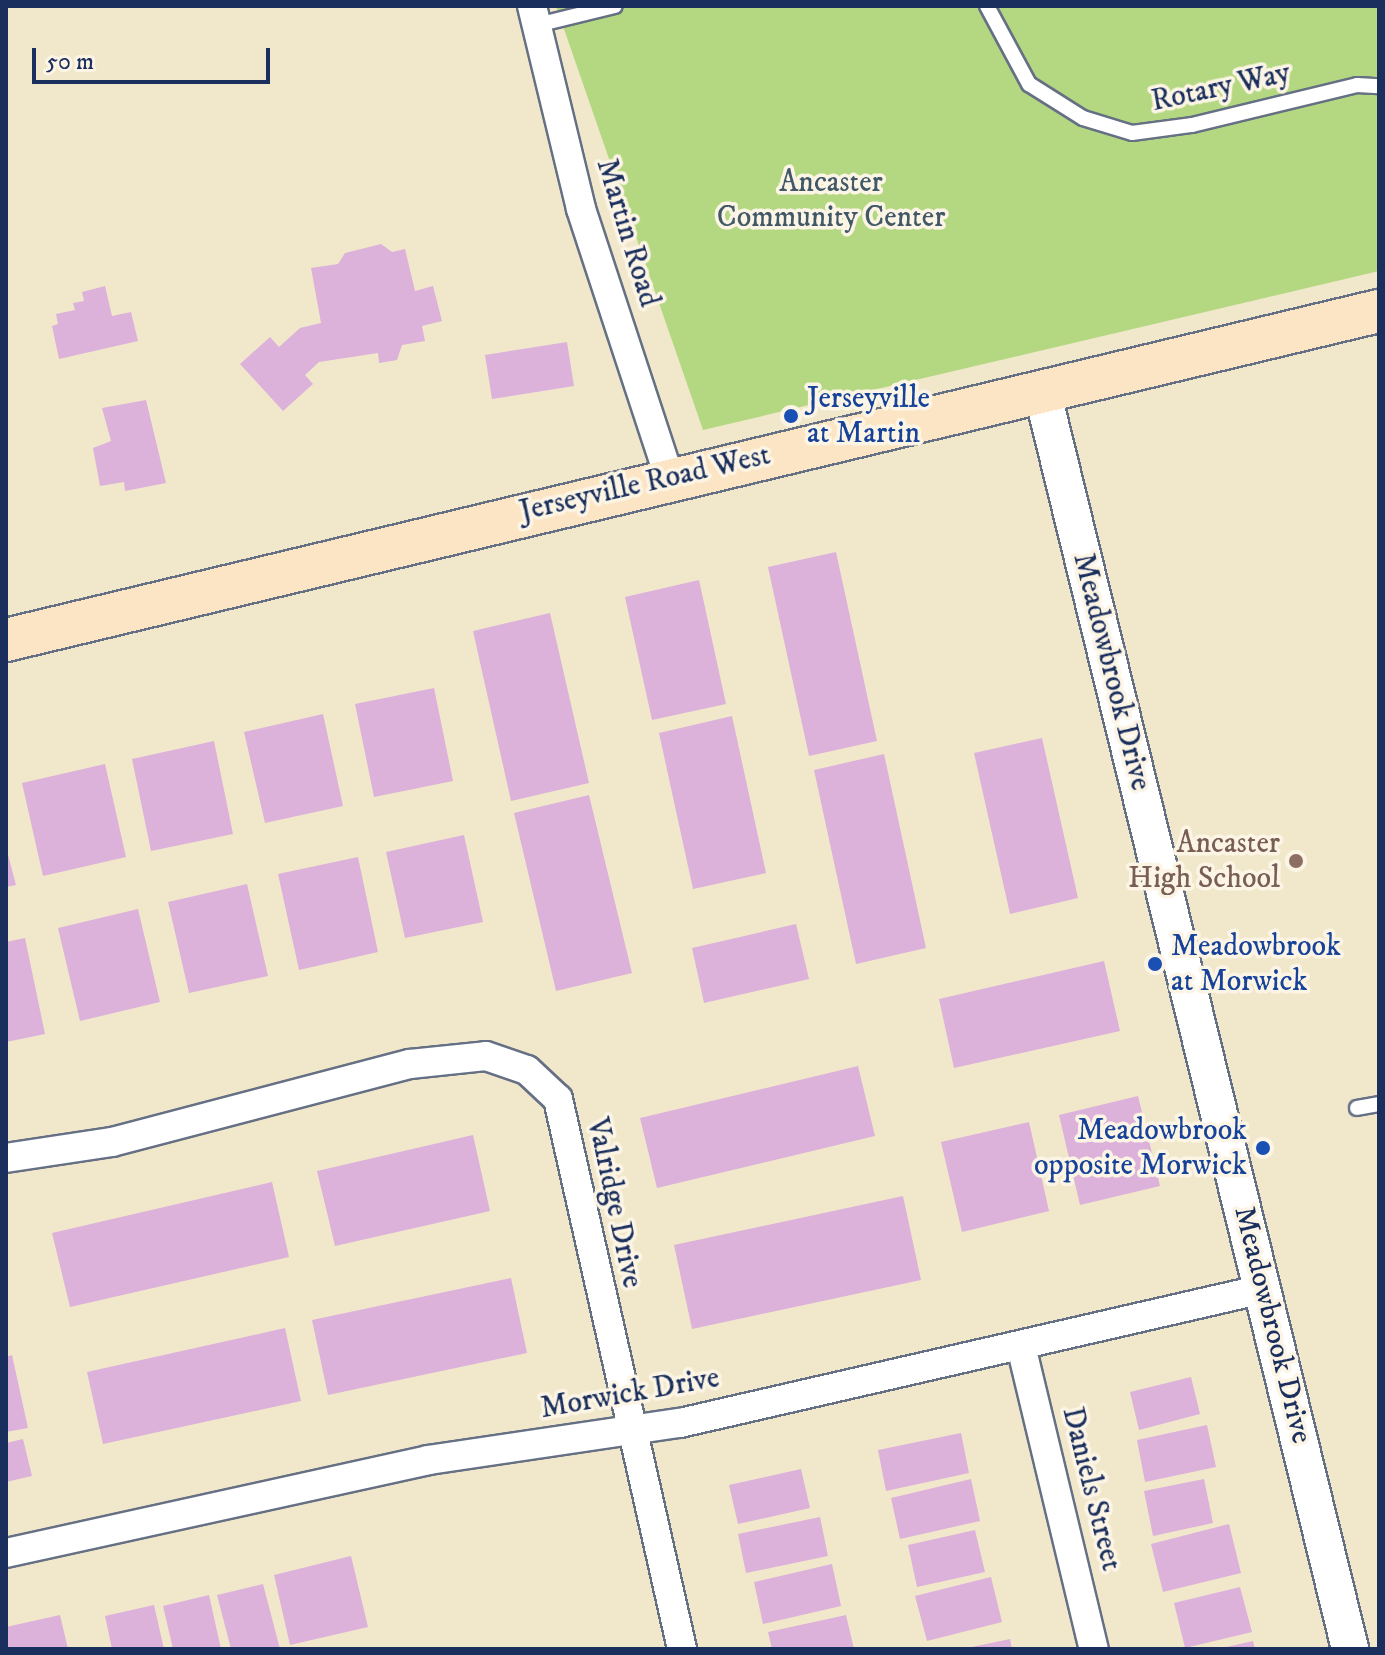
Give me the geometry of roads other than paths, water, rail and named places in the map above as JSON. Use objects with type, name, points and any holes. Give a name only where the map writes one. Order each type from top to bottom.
[{"type":"main road","name":"Jerseyville Road West","points":[[6,640],[669,477],[1043,395],[1379,311]]},
{"type":"street","name":"Martin Road","points":[[534,16],[581,209],[669,477]]},
{"type":"street","name":"Meadowbrook Drive","points":[[1043,395],[1350,1649]]},
{"type":"street","name":"Valridge Drive","points":[[6,1158],[112,1142],[410,1064],[486,1056],[527,1070],[558,1099],[682,1649]]},
{"type":"street","name":"Morwick Drive","points":[[6,1553],[428,1460],[631,1432],[1263,1289]]},
{"type":"street","name":"Daniels Street","points":[[1021,1346],[1094,1649]]},
{"type":"lane","points":[[534,16],[615,6]]},
{"type":"lane","name":"Rotary Way","points":[[987,6],[1029,84],[1083,118],[1132,133],[1192,125],[1357,85],[1379,86]]},
{"type":"lane","points":[[1357,1108],[1379,1104]]},
{"type":"place","name":"Jerseyville at Martin","points":[[791,416]]},
{"type":"place","name":"Ancaster High School","points":[[1296,861]]},
{"type":"place","name":"Meadowbrook at Morwick","points":[[1155,964]]},
{"type":"place","name":"Meadowbrook opposite Morwick","points":[[1263,1148]]},
{"type":"park label","name":"Ancaster Community Center","points":[[831,200]]}]
